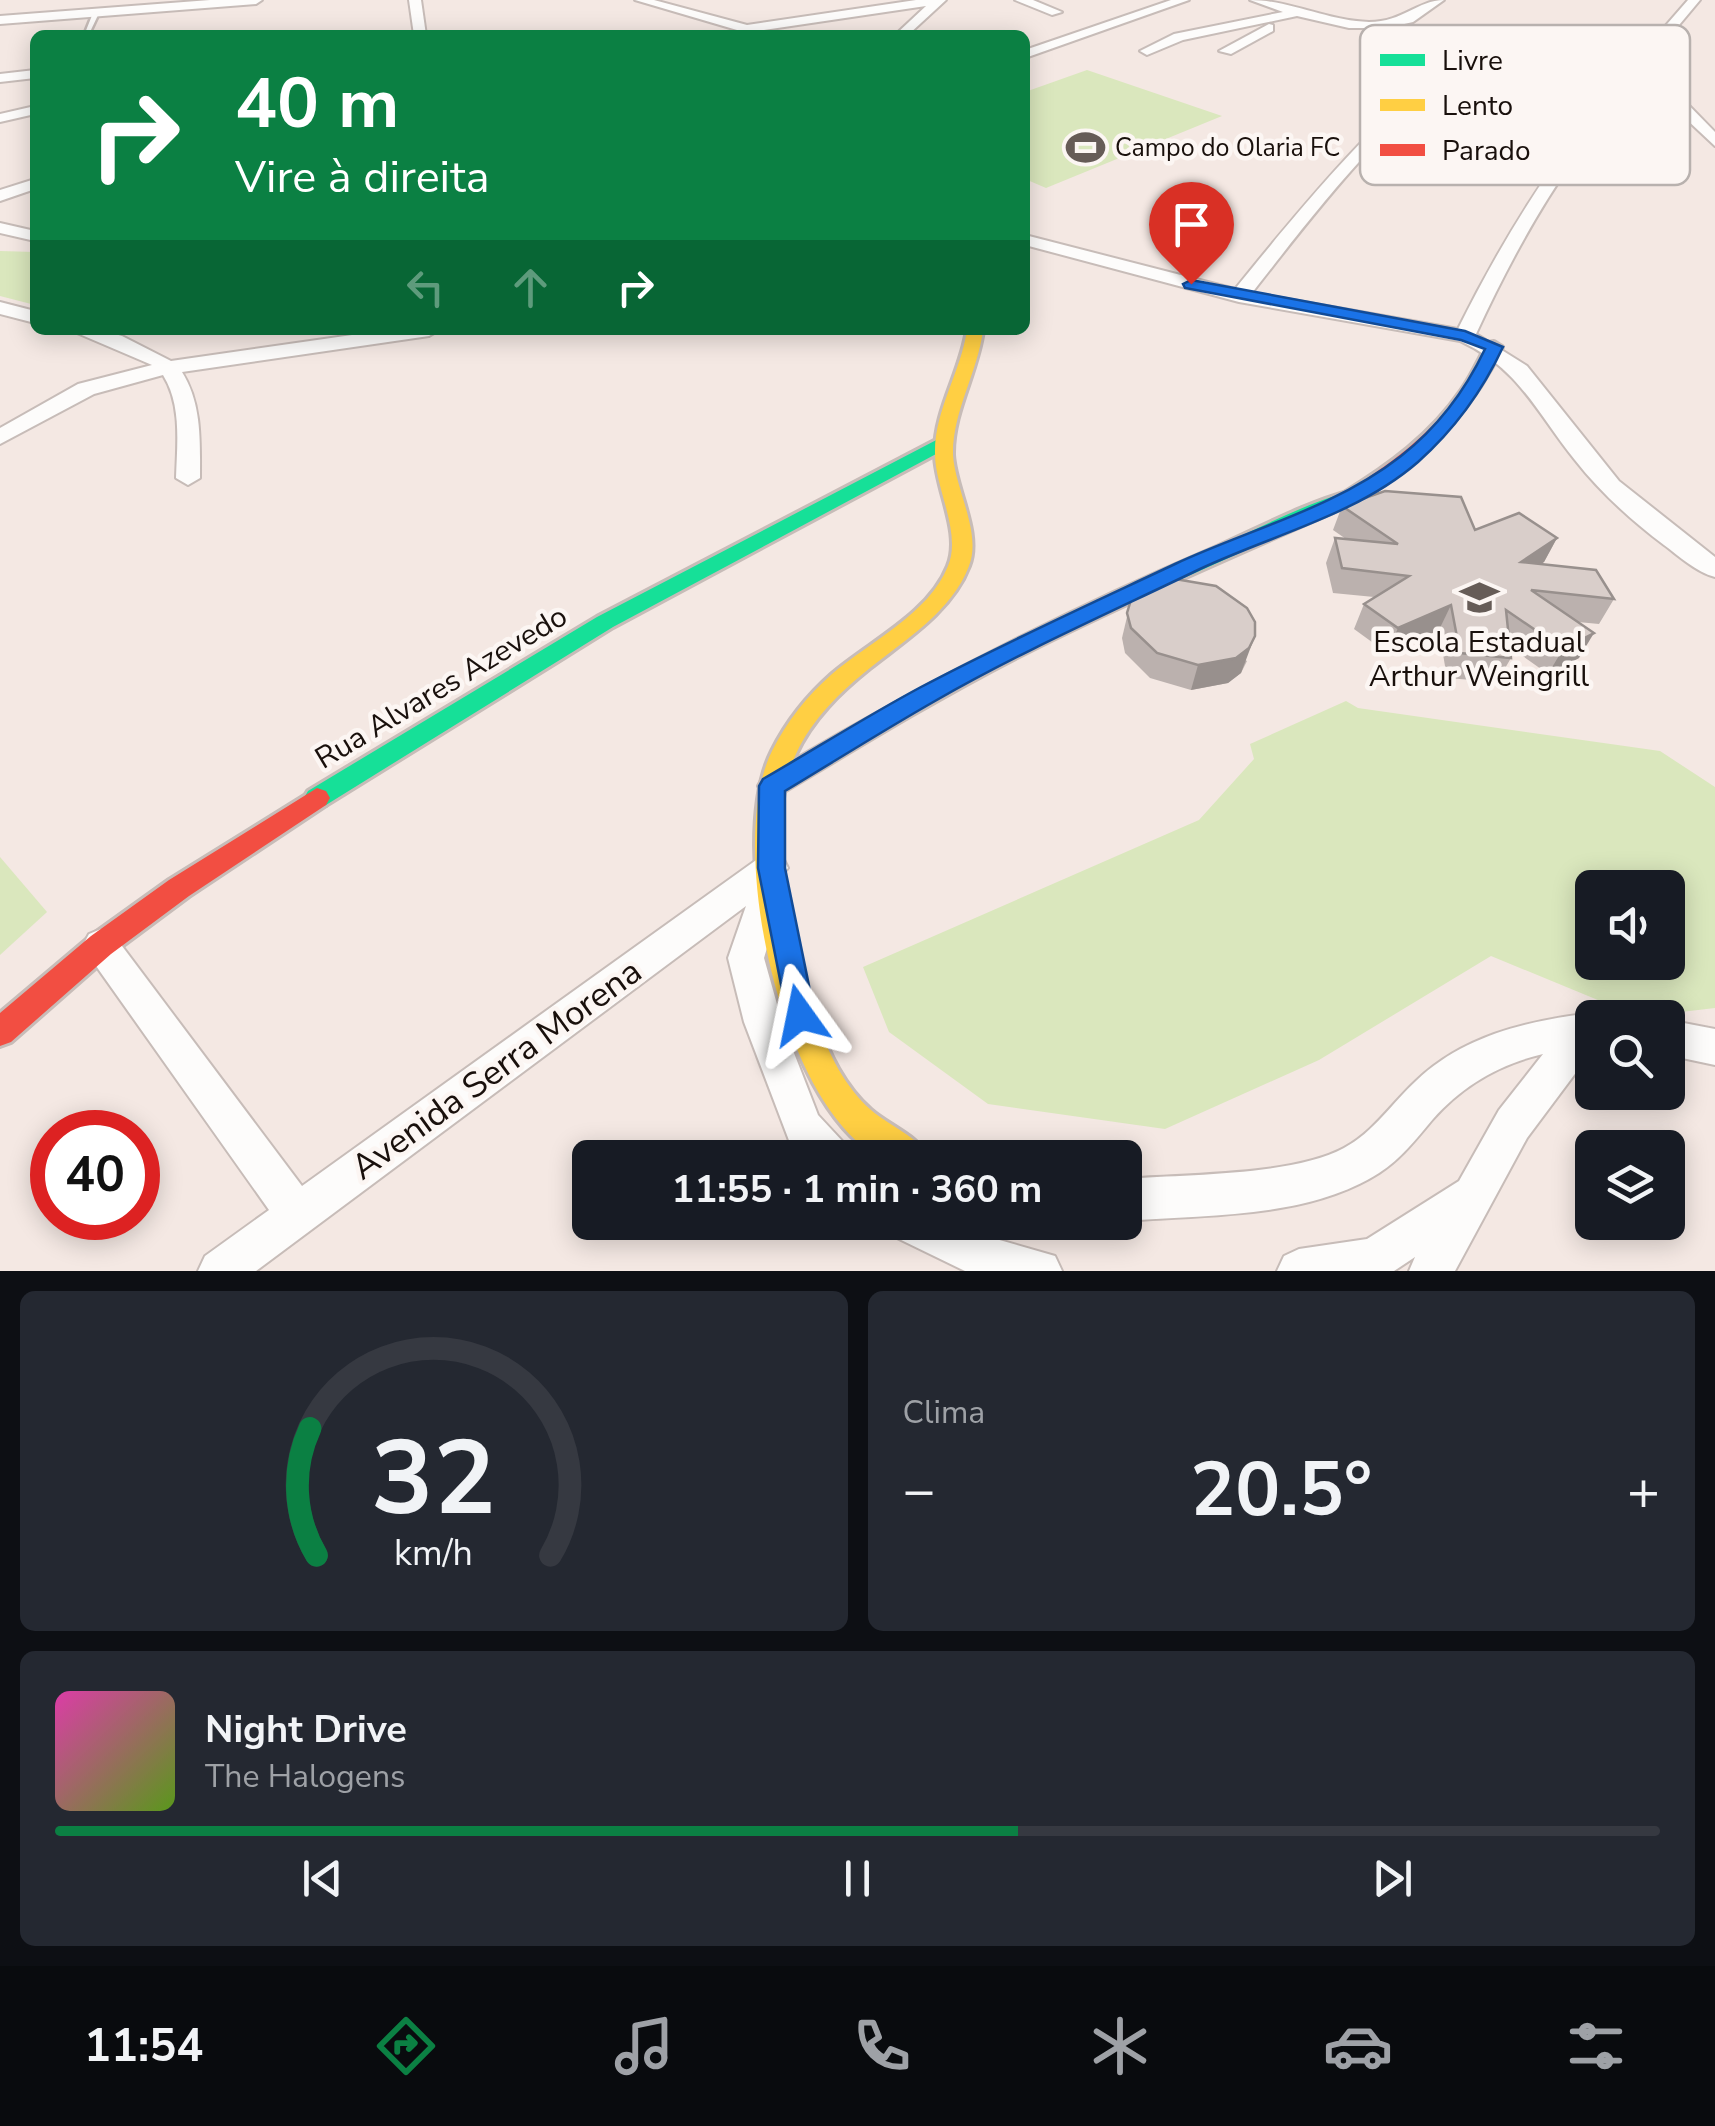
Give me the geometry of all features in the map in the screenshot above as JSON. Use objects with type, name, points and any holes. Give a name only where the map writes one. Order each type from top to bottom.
[{"type":"street","points":[[0,17],[256,0]]},
{"type":"street","points":[[415,0],[413,10],[419,30]]},
{"type":"street","points":[[641,0],[750,30]]},
{"type":"street","points":[[746,29],[939,0]]},
{"type":"street","points":[[906,30],[939,0]]},
{"type":"street","points":[[1021,0],[1056,12]]},
{"type":"street","points":[[1030,52],[1183,0]]},
{"type":"street","points":[[1256,0],[1300,12],[1390,25],[1410,20],[1438,0]]},
{"type":"street","points":[[1674,25],[1694,0]]},
{"type":"street","points":[[0,17],[38,2]]},
{"type":"street","points":[[1147,51],[1180,37],[1300,12]]},
{"type":"street","points":[[1226,52],[1274,25],[1276,19]]},
{"type":"street","points":[[0,78],[30,75]]},
{"type":"street","points":[[0,118],[30,111]]},
{"type":"street","points":[[1690,115],[1715,141]]},
{"type":"street","points":[[1239,296],[1360,158]]},
{"type":"street","points":[[1465,336],[1516,232],[1549,185]]},
{"type":"street","points":[[0,196],[30,186]]},
{"type":"street","points":[[0,228],[30,235]]},
{"type":"street","points":[[1030,241],[1239,296],[1465,336],[1494,347],[1519,366],[1581,454],[1616,492],[1668,538],[1715,570]]},
{"type":"street","points":[[0,308],[30,316]]},
{"type":"street","points":[[98,335],[126,343],[170,367],[183,384],[190,417],[188,478]]},
{"type":"street","points":[[0,437],[86,390],[170,367],[394,335]]},
{"type":"street","points":[[881,1140],[833,1090],[800,1015],[772,872],[772,786],[794,736],[818,701],[946,593],[956,578],[962,560],[944,442],[962,379],[974,359],[975,335]]},
{"type":"street","points":[[772,786],[928,694],[1068,623],[1224,549],[1339,504],[1376,483],[1410,459],[1448,420],[1474,390],[1494,347]]},
{"type":"street","name":"Rua Alvares Azevedo","points":[[0,1032],[101,945],[179,888],[375,760],[606,622],[944,442]]},
{"type":"street","points":[[772,872],[746,958],[764,1022],[804,1129],[814,1140]]},
{"type":"street","name":"Avenida Serra Morena","points":[[220,1271],[772,872]]},
{"type":"street","points":[[101,945],[297,1214]]},
{"type":"street","points":[[1142,1198],[1279,1184],[1345,1169],[1395,1138],[1430,1094],[1468,1062],[1517,1044],[1575,1035]]},
{"type":"street","points":[[1685,1041],[1715,1047]]},
{"type":"street","points":[[1432,1271],[1513,1124],[1575,1049]]},
{"type":"street","points":[[1299,1271],[1374,1259],[1475,1194]]},
{"type":"street","points":[[948,1240],[985,1258],[1040,1271]]},
{"type":"lane","points":[[88,30],[96,13]]},
{"type":"green space","name":"Campo do Olaria FC","points":[[1087,70],[1222,116],[1046,188],[1030,181],[1030,90]]},
{"type":"green space","points":[[0,251],[30,252],[30,304],[0,296]]},
{"type":"green space","points":[[1346,701],[1358,708],[1660,751],[1715,787],[1715,1008],[1685,1012],[1685,1000],[1598,1000],[1491,956],[1319,1060],[1165,1129],[988,1104],[889,1032],[863,967],[1199,820],[1254,759],[1250,744]]},
{"type":"green space","points":[[0,857],[47,912],[0,955]]},
{"type":"building","points":[[1385,491],[1461,497],[1475,530],[1519,513],[1557,538],[1521,562],[1596,570],[1614,599],[1531,590],[1594,633],[1563,649],[1506,610],[1511,658],[1460,653],[1451,605],[1398,628],[1364,604],[1409,576],[1342,568],[1335,538],[1398,544],[1342,506]]},
{"type":"building","points":[[1175,579],[1216,586],[1247,608],[1255,622],[1255,636],[1249,648],[1236,658],[1198,665],[1157,653],[1131,628],[1127,613],[1131,600],[1141,590]]},
{"type":"traffic: fast","points":[[317,798],[605,622],[944,442]]},
{"type":"traffic: fast","points":[[772,786],[909,704],[1010,651],[1147,585],[1351,497]]},
{"type":"traffic: slow","points":[[884,1140],[858,1120],[832,1089],[803,1023],[790,982],[772,894],[769,813],[779,764],[804,719],[842,679],[929,607],[959,566],[961,544],[945,466],[945,438],[974,335]]},
{"type":"traffic: jam","points":[[1351,497],[1396,468],[1435,434],[1468,394],[1494,347]]},
{"type":"traffic: jam","points":[[0,1032],[101,945],[179,888],[317,798]]},
{"type":"place","name":"Campo do Olaria FC","points":[[1085,147]]},
{"type":"place","name":"Escola Estadual Arthur Weingrill","points":[[1479,598]]},
{"type":"route","points":[[800,1015],[772,868],[772,786],[928,694],[1068,623],[1224,549],[1339,504],[1376,483],[1410,459],[1448,420],[1474,390],[1494,347],[1465,336],[1191,284]]}]
